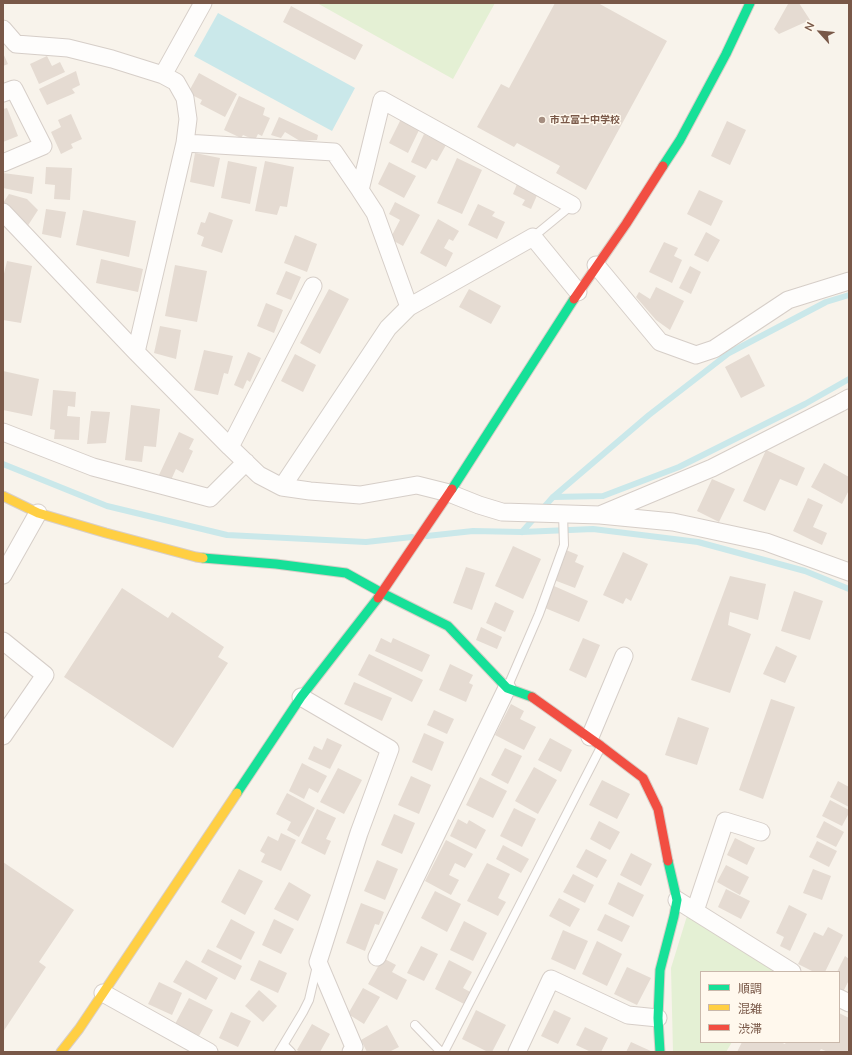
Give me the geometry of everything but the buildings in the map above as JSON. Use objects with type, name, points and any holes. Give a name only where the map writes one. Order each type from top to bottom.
[{"type":"street","points":[[163,75],[203,3]]},
{"type":"street","points":[[61,1052],[80,1029],[301,697],[382,593],[449,493],[578,292],[626,224],[680,140],[726,54],[750,3]]},
{"type":"street","points":[[3,29],[16,44],[68,48],[112,59],[163,75],[176,82],[185,98],[188,119],[185,143],[136,352]]},
{"type":"street","points":[[3,94],[14,88],[43,146],[3,163]]},
{"type":"street","points":[[360,190],[382,100],[572,205]]},
{"type":"street","points":[[185,143],[334,152],[376,213],[409,307]]},
{"type":"street","points":[[3,213],[136,352],[230,447],[259,475],[282,486],[310,491],[360,495],[417,485],[449,493],[502,512],[600,514],[673,522],[766,542],[849,572]]},
{"type":"street","points":[[282,486],[388,328],[409,307],[534,237],[578,292]]},
{"type":"street","points":[[596,265],[660,342],[696,356],[714,349],[788,300],[849,281]]},
{"type":"street","points":[[230,447],[313,286]]},
{"type":"street","points":[[600,514],[712,468],[849,398]]},
{"type":"street","points":[[3,432],[93,467],[210,498],[246,462]]},
{"type":"street","points":[[3,496],[38,513],[196,557],[276,564],[346,573],[448,626],[507,688],[532,696],[596,741],[644,778],[658,808],[677,900],[660,970],[658,1018],[660,1052]]},
{"type":"street","points":[[3,574],[38,513]]},
{"type":"street","points":[[3,642],[45,675],[3,736]]},
{"type":"street","points":[[596,741],[624,656]]},
{"type":"street","points":[[377,957],[507,688]]},
{"type":"street","points":[[301,697],[390,749],[359,834],[318,962],[354,1047],[351,1052]]},
{"type":"street","points":[[695,911],[725,821],[761,832]]},
{"type":"street","points":[[677,900],[790,971]]},
{"type":"street","points":[[516,1052],[551,979],[628,1015],[658,1018]]},
{"type":"street","points":[[103,993],[208,1052]]},
{"type":"street","points":[[840,998],[849,1003]]},
{"type":"lane","points":[[534,237],[572,205]]},
{"type":"lane","points":[[507,688],[539,614],[564,545],[563,514]]},
{"type":"lane","points":[[444,1052],[596,741]]},
{"type":"lane","points":[[291,1052],[281,1049],[309,1000],[318,962]]},
{"type":"lane","points":[[415,1025],[441,1052]]},
{"type":"green space","points":[[317,3],[495,3],[453,79]]},
{"type":"green space","points":[[687,916],[773,970],[700,971],[700,1043],[731,1043],[726,1052],[673,1052],[671,968]]},
{"type":"water","points":[[218,13],[355,88],[332,131],[194,56]]},
{"type":"waterway","points":[[522,532],[553,497],[649,415],[729,353],[826,302],[849,295]]},
{"type":"waterway","points":[[553,497],[603,496],[679,467],[805,404],[849,379]]},
{"type":"waterway","points":[[3,464],[107,506],[227,535],[366,542],[412,537]]},
{"type":"waterway","points":[[427,536],[473,531],[522,532],[593,529],[698,542],[805,571],[849,589]]},
{"type":"traffic: fast","points":[[663,166],[680,140],[726,54],[750,3]]},
{"type":"traffic: fast","points":[[452,489],[574,299]]},
{"type":"traffic: fast","points":[[203,558],[276,564],[346,573],[448,626],[507,688],[532,697]]},
{"type":"traffic: fast","points":[[237,793],[301,697],[378,598]]},
{"type":"traffic: fast","points":[[660,1052],[658,1018],[660,970],[677,900],[668,861]]},
{"type":"traffic: slow","points":[[3,496],[38,513],[106,533],[203,558]]},
{"type":"traffic: slow","points":[[61,1052],[79,1029],[237,793]]},
{"type":"traffic: jam","points":[[574,299],[626,224],[663,166]]},
{"type":"traffic: jam","points":[[378,598],[452,489]]},
{"type":"traffic: jam","points":[[532,697],[643,778],[658,809],[668,861]]},
{"type":"place","name":"市立富士中学校","points":[[542,120]]}]
